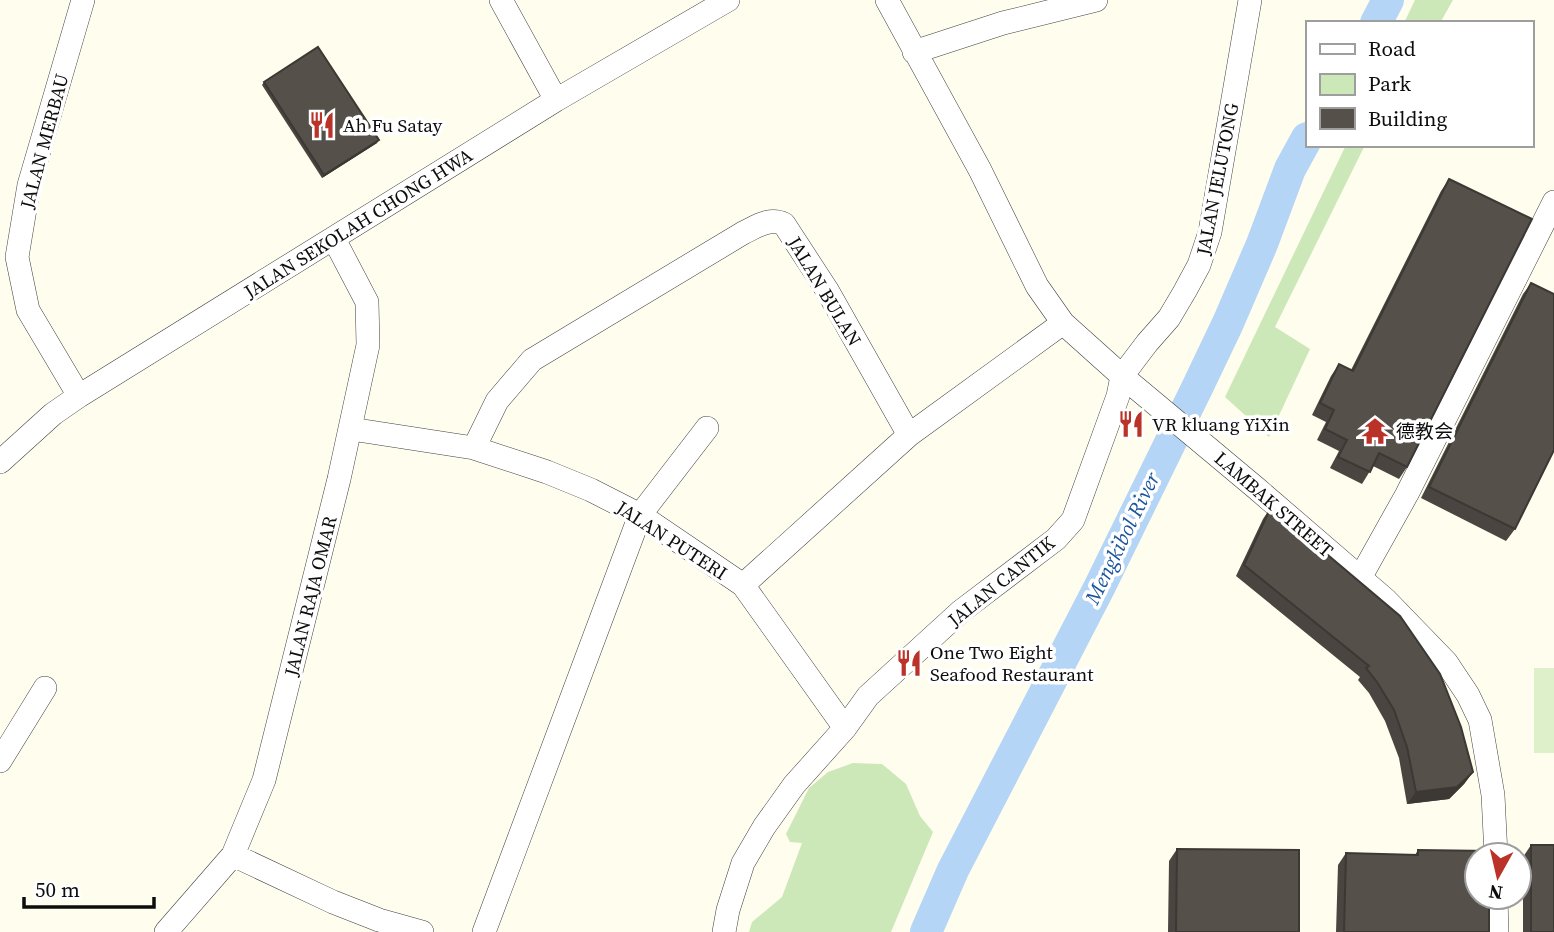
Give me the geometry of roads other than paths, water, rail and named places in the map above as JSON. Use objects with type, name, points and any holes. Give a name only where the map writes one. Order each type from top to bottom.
[{"type":"street","name":"JALAN MERBAU","points":[[79,396],[29,310],[17,257],[29,185],[83,0]]},
{"type":"street","points":[[501,0],[556,100]]},
{"type":"street","name":"JALAN SEKOLAH CHONG HWA","points":[[0,462],[53,414],[79,396],[556,100],[728,0]]},
{"type":"street","name":"LAMBAK STREET","points":[[887,0],[980,170],[1037,286],[1063,323],[1386,600],[1446,662],[1468,695],[1479,720],[1490,773],[1496,841]]},
{"type":"street","points":[[914,52],[1003,23],[1096,0]]},
{"type":"street","name":"JALAN JELUTONG","points":[[1122,376],[1170,318],[1199,265],[1210,232],[1250,0]]},
{"type":"street","points":[[1360,578],[1407,494],[1554,202]]},
{"type":"street","name":"JALAN BULAN","points":[[474,448],[497,401],[531,360],[765,222],[784,224],[792,235],[827,290],[909,435]]},
{"type":"street","name":"JALAN RAJA OMAR","points":[[166,932],[233,856],[264,780],[351,429],[369,345],[367,302],[334,239]]},
{"type":"street","points":[[743,585],[909,435],[1063,323]]},
{"type":"street","name":"JALAN CANTIK","points":[[724,932],[743,863],[764,827],[794,785],[845,728],[868,696],[960,612],[1056,539],[1073,520],[1118,396],[1122,376]]},
{"type":"street","points":[[484,932],[640,515],[707,428]]},
{"type":"street","name":"JALAN PUTERI","points":[[351,429],[474,448],[547,472],[640,515],[743,585],[845,728]]},
{"type":"street","points":[[0,761],[45,688]]},
{"type":"street","points":[[233,856],[278,875],[377,926],[422,932]]},
{"type":"street","points":[[1496,911],[1497,932]]},
{"type":"waterway","name":"Mengkibol River","points":[[1377,21],[1388,0]]},
{"type":"waterway","name":"Mengkibol River","points":[[926,932],[953,870],[1099,588],[1197,388],[1262,244],[1290,169],[1306,140]]},
{"type":"place","name":"Ah Fu Satay","points":[[322,125]]},
{"type":"place","name":"VR kluang YiXin","points":[[1131,424]]},
{"type":"place","name":"德教会","points":[[1375,431]]},
{"type":"place","name":"One Two Eight Seafood Restaurant","points":[[909,663]]}]
